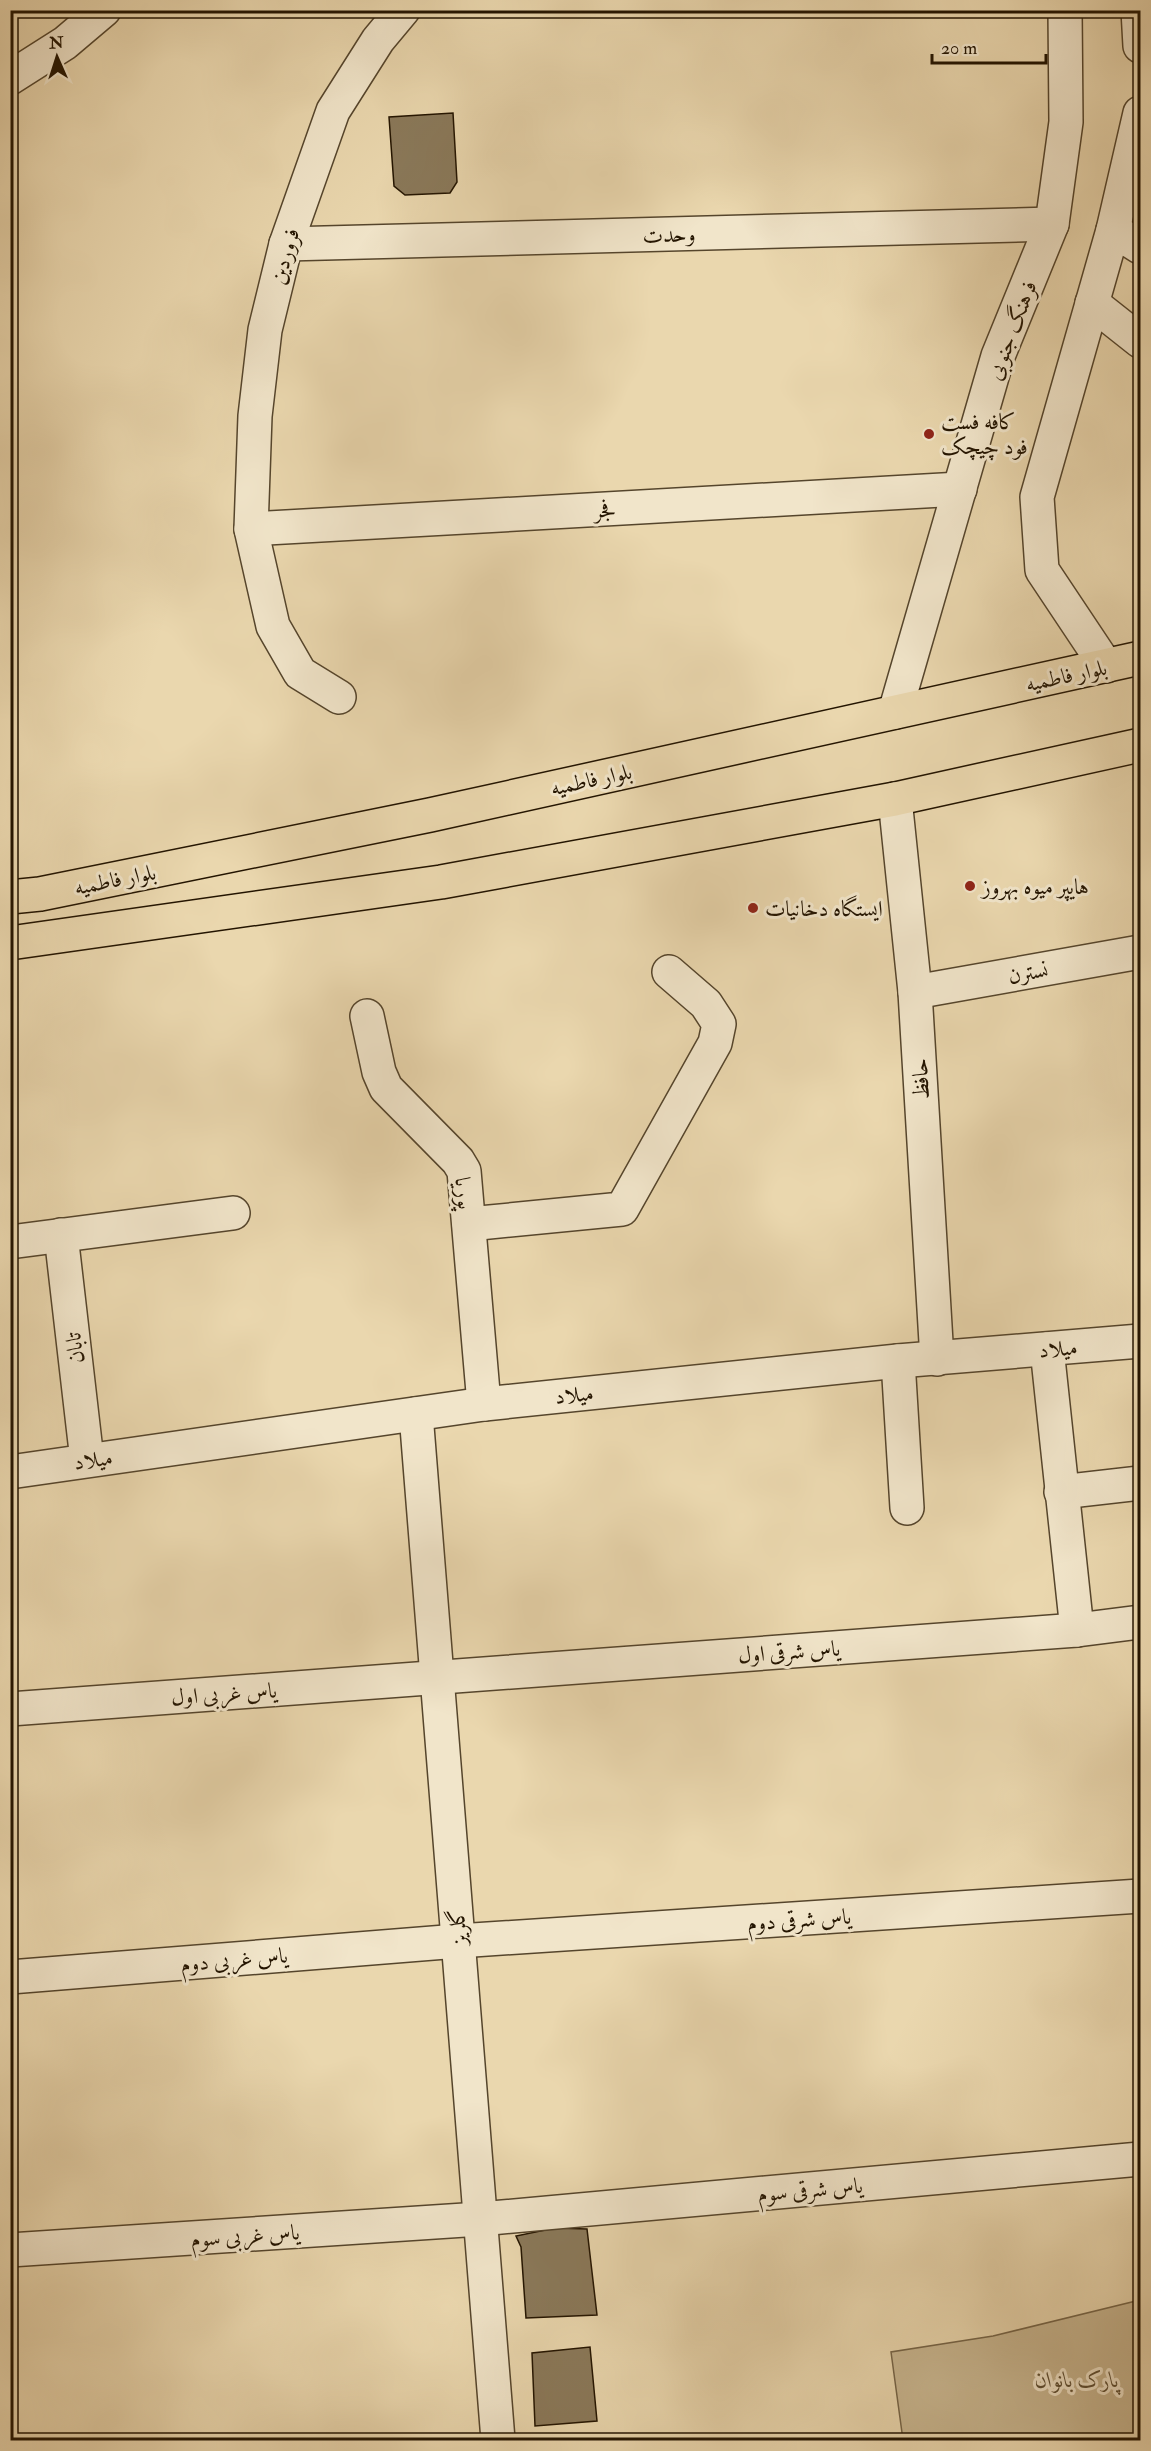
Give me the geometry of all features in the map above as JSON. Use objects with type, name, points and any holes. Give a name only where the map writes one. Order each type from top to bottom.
[{"type":"highway","name":"بلوار فاطمیه","points":[[20,892],[430,815],[1140,658]]},
{"type":"highway","points":[[10,958],[26,941],[441,882],[895,799],[1140,745]]},
{"type":"street","points":[[10,78],[65,43],[105,10]]},
{"type":"street","name":"فروردین","points":[[339,697],[300,673],[273,626],[251,529],[255,416],[265,330],[286,244],[333,111],[378,40],[403,10]]},
{"type":"street","name":"فرهنگ جنوبی","points":[[895,712],[998,356],[1052,224],[1066,122],[1065,10]]},
{"type":"street","points":[[1138,10],[1140,46]]},
{"type":"street","points":[[1106,666],[1042,570],[1037,497],[1113,230],[1140,113]]},
{"type":"street","name":"وحدت","points":[[286,244],[1052,224]]},
{"type":"street","points":[[1113,230],[1140,248]]},
{"type":"street","points":[[1092,303],[1140,341]]},
{"type":"street","name":"فجر","points":[[251,529],[960,489]]},
{"type":"street","name":"حافظ","points":[[895,799],[915,992],[937,1359]]},
{"type":"street","name":"نسترن","points":[[915,992],[1140,952]]},
{"type":"street","points":[[469,1224],[622,1209],[716,1043],[719,1024],[706,1004],[669,972]]},
{"type":"street","name":"پوریا","points":[[367,1016],[379,1072],[386,1088],[458,1161],[464,1171],[484,1404]]},
{"type":"street","points":[[10,1242],[233,1213]]},
{"type":"street","name":"تابان","points":[[61,1235],[87,1460]]},
{"type":"street","name":"میلاد","points":[[10,1472],[484,1404],[898,1361],[1140,1341]]},
{"type":"street","points":[[1047,1349],[1077,1630]]},
{"type":"street","points":[[898,1361],[907,1508]]},
{"type":"street","name":"گلریز","points":[[416,1414],[498,2440]]},
{"type":"street","points":[[1061,1492],[1140,1483]]},
{"type":"street","name":"یاس شرقی اول","points":[[437,1677],[1077,1630],[1140,1622]]},
{"type":"street","name":"یاس غربی اول","points":[[10,1709],[437,1677]]},
{"type":"street","name":"یاس شرقی دوم","points":[[459,1941],[1140,1896]]},
{"type":"street","name":"یاس غربی دوم","points":[[10,1977],[459,1941]]},
{"type":"street","name":"یاس شرقی سوم","points":[[480,2219],[1140,2159]]},
{"type":"street","name":"یاس غربی سوم","points":[[10,2250],[480,2219]]},
{"type":"green space","name":"پارک بانوان","points":[[1140,2300],[1140,2440],[903,2440],[891,2352],[993,2336]]},
{"type":"building","points":[[453,113],[457,182],[450,193],[405,195],[394,186],[389,117]]},
{"type":"building","points":[[555,2228],[587,2229],[597,2315],[526,2318],[521,2247],[516,2236]]},
{"type":"building","points":[[590,2347],[597,2421],[535,2426],[532,2353]]},
{"type":"place","name":"کافه فست فود چیچک","points":[[929,434]]},
{"type":"place","name":"هایپر میوه بهروز","points":[[970,886]]},
{"type":"place","name":"ایستگاه دخانیات","points":[[753,908]]}]
